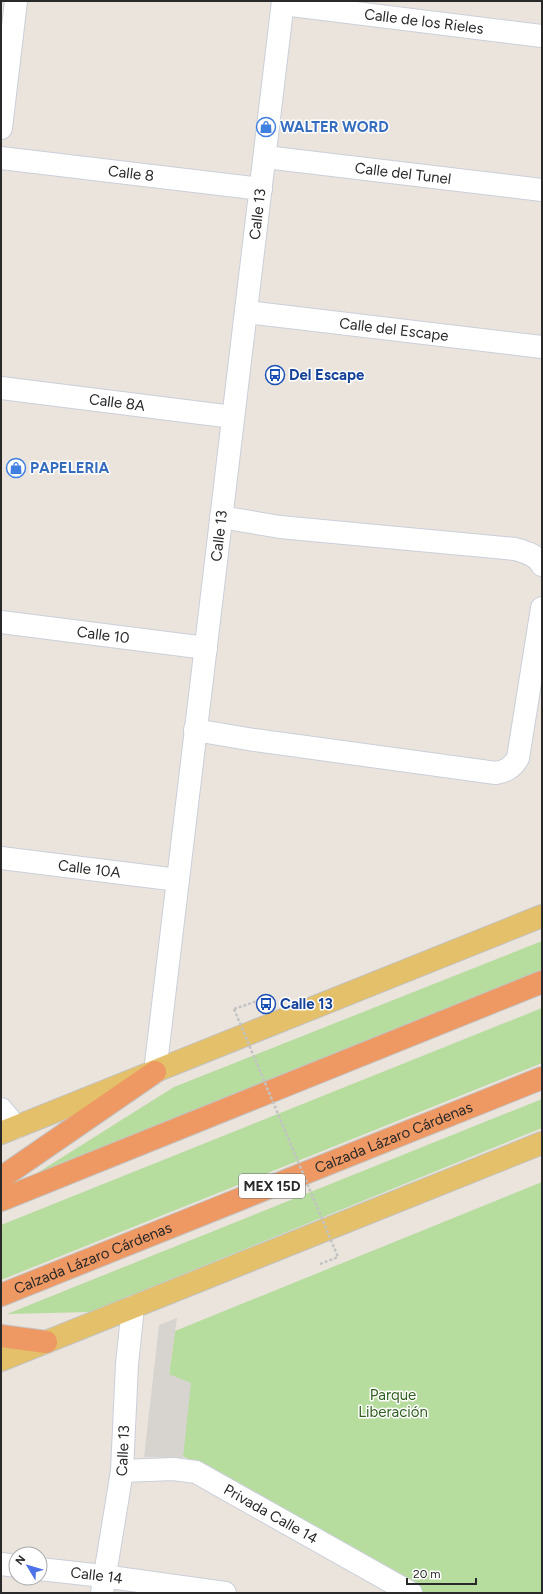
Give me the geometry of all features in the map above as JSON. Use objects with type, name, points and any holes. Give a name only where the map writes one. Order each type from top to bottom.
[{"type":"highway","points":[[1,1200],[542,982]]},
{"type":"highway","points":[[1,1178],[154,1072]]},
{"type":"highway","name":"Calzada Lázaro Cárdenas","points":[[1,1295],[542,1078]]},
{"type":"highway","points":[[1,1336],[46,1342]]},
{"type":"main road","points":[[9,1130],[542,916]]},
{"type":"main road","points":[[1,1360],[542,1143]]},
{"type":"street","points":[[1,128],[16,1]]},
{"type":"street","name":"Calle de los Rieles","points":[[283,3],[542,36]]},
{"type":"street","name":"Calle 13","points":[[154,1072],[283,3]]},
{"type":"street","name":"Calle del Tunel","points":[[265,157],[542,190]]},
{"type":"street","name":"Calle 8","points":[[1,158],[261,189]]},
{"type":"street","name":"Calle del Escape","points":[[246,312],[542,346]]},
{"type":"street","name":"Calle 8A","points":[[1,388],[233,417]]},
{"type":"street","points":[[221,517],[280,527],[515,549],[539,559],[542,565]]},
{"type":"street","points":[[196,730],[254,740],[496,773],[503,771],[510,768],[518,758],[542,608]]},
{"type":"street","name":"Calle 10","points":[[1,622],[206,648]]},
{"type":"street","name":"Calle 10A","points":[[1,858],[178,880]]},
{"type":"street","points":[[1,1109],[9,1130]]},
{"type":"street","name":"Calle 13","points":[[103,1584],[122,1471],[127,1364],[133,1307]]},
{"type":"street","name":"Privada Calle 14","points":[[122,1471],[173,1469],[196,1472],[411,1593]]},
{"type":"street","name":"Calle 14","points":[[48,1571],[103,1584],[225,1593]]},
{"type":"path","points":[[257,1001],[234,1009],[338,1257],[320,1264]]},
{"type":"green space","points":[[542,941],[542,973],[34,1175],[174,1087]]},
{"type":"green space","points":[[542,1008],[542,1063],[1,1280],[1,1225]]},
{"type":"green space","points":[[542,1099],[542,1128],[90,1312],[7,1314]]},
{"type":"green space","name":"Parque Liberación","points":[[542,1182],[542,1593],[423,1593],[174,1451],[169,1375],[175,1331]]},
{"type":"shaded area","points":[[177,1318],[169,1374],[191,1383],[183,1458],[144,1457],[159,1325]]},
{"type":"place","name":"WALTER WORD","points":[[266,127]]},
{"type":"place","name":"Del Escape","points":[[275,375]]},
{"type":"place","name":"PAPELERIA","points":[[16,468]]},
{"type":"place","name":"Calle 13","points":[[266,1004]]}]
